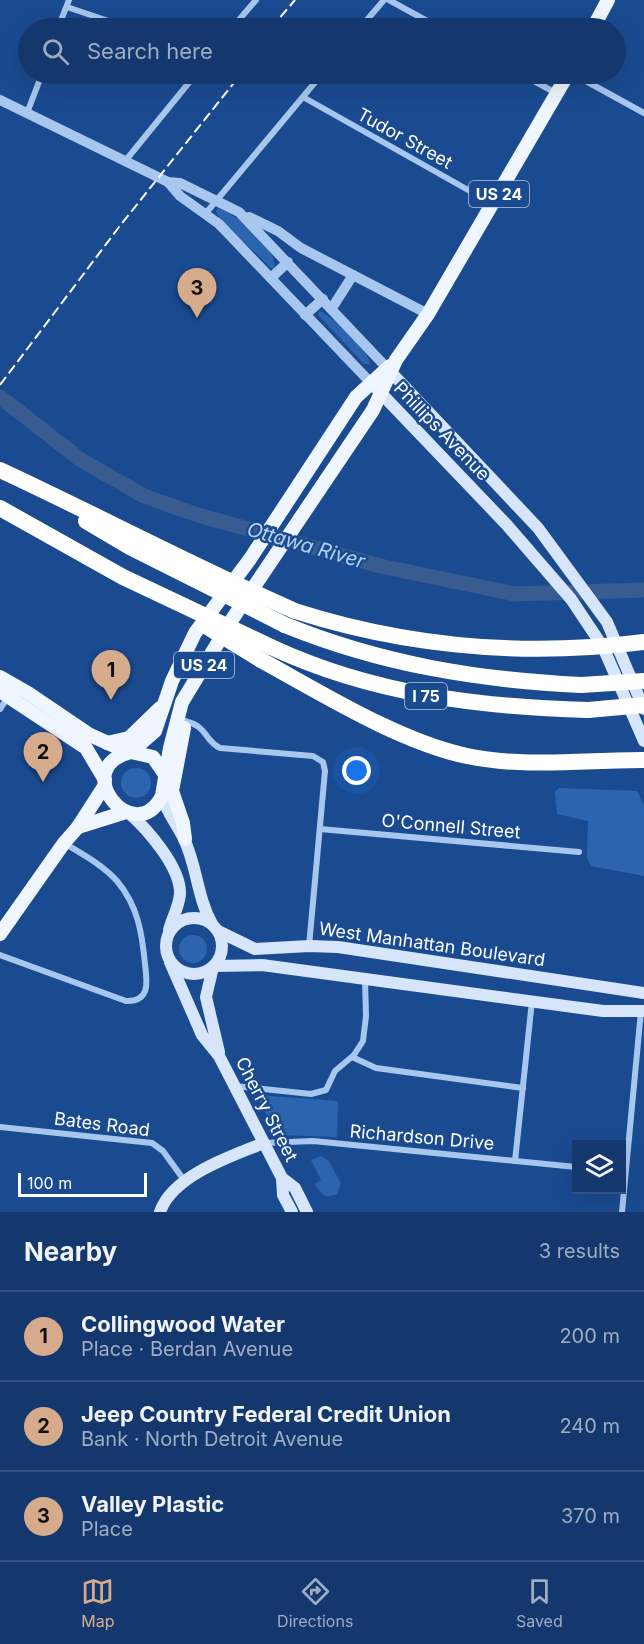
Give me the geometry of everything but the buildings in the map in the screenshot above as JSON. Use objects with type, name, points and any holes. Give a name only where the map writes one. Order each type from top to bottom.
[{"type":"highway","points":[[0,470],[133,533],[221,579],[295,611],[350,628],[449,645],[529,649],[615,650],[644,642]]},
{"type":"highway","name":"I 75","points":[[0,470],[130,547],[285,625],[327,642],[407,664],[505,682],[581,686],[644,681]]},
{"type":"highway","name":"I 75","points":[[0,508],[266,653],[335,674],[432,698],[482,705],[588,710],[644,707]]},
{"type":"highway","points":[[266,653],[404,735],[433,747],[468,757],[508,761],[644,760]]},
{"type":"main road","points":[[598,18],[608,0]]},
{"type":"main road","name":"US 24","points":[[162,796],[177,716],[193,686],[228,625],[373,410],[376,388],[428,314],[562,84]]},
{"type":"main road","name":"Phillips Avenue","points":[[391,367],[538,528],[607,622],[644,741]]},
{"type":"main road","name":"US 24","points":[[0,934],[64,843],[78,827],[105,782],[112,762],[130,752],[155,731],[162,706],[195,633],[250,559],[356,397],[376,388]]},
{"type":"main road","name":"Phillips Avenue","points":[[376,388],[545,569],[587,622],[615,650]]},
{"type":"main road","points":[[615,650],[644,707]]},
{"type":"main road","points":[[0,677],[8,691],[86,748],[105,782],[111,800],[127,812],[161,849],[177,878],[180,894],[166,944],[171,962],[181,971],[194,975],[214,967],[262,965],[603,1011],[643,1011]]},
{"type":"main road","points":[[193,686],[172,791],[183,823],[184,839],[201,900],[223,949],[214,967]]},
{"type":"main road","points":[[8,691],[107,743],[130,752],[153,757],[166,776]]},
{"type":"main road","points":[[107,743],[129,738],[162,706]]},
{"type":"main road","points":[[162,796],[166,809],[184,839]]},
{"type":"main road","points":[[78,827],[127,812],[145,812],[159,802],[162,796]]},
{"type":"main road","points":[[168,935],[177,923],[191,918],[215,928]]},
{"type":"main road","name":"West Manhattan Boulevard","points":[[215,928],[255,949],[309,946],[363,950],[644,993]]},
{"type":"main road","name":"Cherry Street","points":[[171,962],[202,1035],[219,1056],[282,1178],[283,1195],[292,1212]]},
{"type":"main road","name":"Cherry Street","points":[[214,967],[206,997],[219,1056]]},
{"type":"main road","points":[[563,1005],[570,1001],[573,993],[571,985],[564,980]]},
{"type":"main road","points":[[160,1212],[169,1193],[184,1180],[264,1143]]},
{"type":"main road","name":"Cherry Street","points":[[282,1178],[295,1188],[307,1212]]},
{"type":"street","points":[[241,18],[256,0]]},
{"type":"street","points":[[369,18],[384,0]]},
{"type":"street","points":[[389,0],[422,18]]},
{"type":"street","points":[[62,18],[68,4],[104,18]]},
{"type":"street","points":[[27,113],[38,84]]},
{"type":"street","points":[[126,160],[187,84]]},
{"type":"street","points":[[206,213],[314,84]]},
{"type":"street","points":[[539,84],[556,93]]},
{"type":"street","points":[[591,84],[644,113]]},
{"type":"street","name":"Tudor Street","points":[[303,97],[493,204]]},
{"type":"street","name":"Phillips Avenue","points":[[0,100],[168,182],[180,196],[206,213],[376,388]]},
{"type":"street","name":"Phillips Avenue","points":[[168,182],[180,183],[217,200],[278,231],[301,248],[428,314]]},
{"type":"street","name":"Phillips Avenue","points":[[239,212],[391,367]]},
{"type":"street","points":[[271,278],[288,262]]},
{"type":"street","points":[[332,308],[353,275]]},
{"type":"street","points":[[306,315],[323,299]]},
{"type":"street","points":[[0,709],[8,691]]},
{"type":"street","points":[[185,721],[200,726],[215,746],[220,748],[313,756],[323,762],[320,829],[309,946]]},
{"type":"street","name":"O'Connell Street","points":[[320,829],[579,852]]},
{"type":"street","points":[[0,955],[119,999],[133,1001],[145,993],[148,979],[144,939],[135,910],[118,882],[64,843]]},
{"type":"street","points":[[235,1086],[303,1094],[322,1093],[335,1071],[359,1049],[365,1033],[365,980]]},
{"type":"street","points":[[515,1161],[532,1001]]},
{"type":"street","points":[[626,1156],[643,1011]]},
{"type":"street","points":[[352,1057],[376,1068],[523,1088]]},
{"type":"street","name":"Bates Road","points":[[0,1127],[152,1143],[163,1151],[184,1180]]},
{"type":"street","name":"Richardson Drive","points":[[264,1143],[313,1141],[572,1167]]},
{"type":"street","points":[[622,1212],[623,1194]]},
{"type":"shaded area","points":[[219,207],[256,233],[264,242],[274,261],[274,271],[219,218],[216,211]]},
{"type":"shaded area","points":[[319,311],[349,334],[363,350],[370,364],[364,364],[318,315]]},
{"type":"shaded area","points":[[136,768],[147,772],[151,783],[147,794],[136,798],[125,794],[121,783],[125,772]]},
{"type":"shaded area","points":[[559,788],[637,791],[644,805],[644,876],[591,866],[587,858],[588,821],[557,814],[555,792]]},
{"type":"shaded area","points":[[193,935],[203,939],[207,949],[203,959],[193,963],[183,959],[179,949],[183,939]]},
{"type":"shaded area","points":[[256,1095],[338,1101],[337,1137],[277,1135]]},
{"type":"shaded area","points":[[321,1156],[328,1160],[341,1183],[337,1194],[324,1195],[315,1184],[321,1180],[311,1160]]},
{"type":"waterway","name":"Ottawa River","points":[[0,397],[81,460],[144,496],[198,515],[380,566],[515,594],[644,590]]},
{"type":"railway","points":[[280,18],[295,0]]},
{"type":"railway","points":[[0,385],[119,227],[233,84]]},
{"type":"place","name":"Valley Plastic","points":[[197,318]]},
{"type":"place","name":"Collingwood Water","points":[[111,700]]},
{"type":"place","name":"Jeep Country Federal Credit Union","points":[[43,782]]}]
